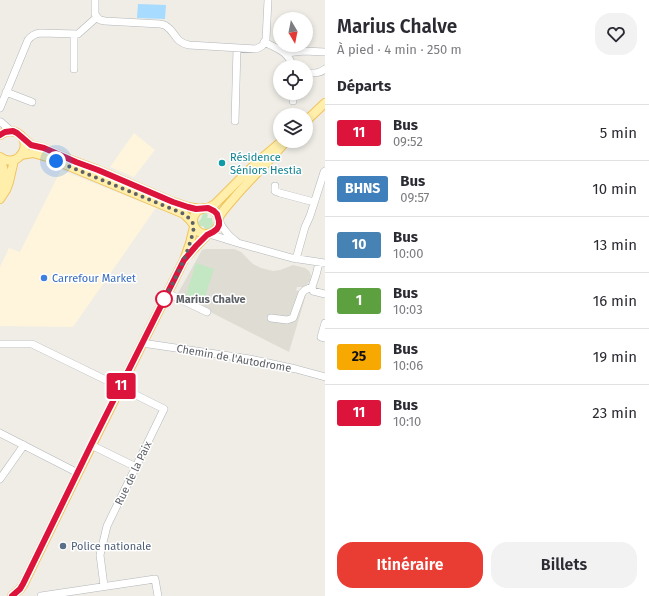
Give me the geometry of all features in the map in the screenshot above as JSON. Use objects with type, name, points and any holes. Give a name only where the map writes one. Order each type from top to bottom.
[{"type":"main road","points":[[313,114],[325,103]]},
{"type":"main road","points":[[1,134],[11,131],[17,133],[31,145],[44,148],[173,202],[188,207],[214,211],[219,219]]},
{"type":"main road","points":[[0,198],[6,190],[18,158],[24,149],[23,138]]},
{"type":"main road","points":[[12,596],[19,593],[184,260],[190,243],[195,213],[215,204],[256,163],[274,148]]},
{"type":"main road","points":[[184,260],[196,246],[217,229],[222,211],[249,180],[280,148]]},
{"type":"main road","points":[[0,157],[6,160],[33,153],[47,157],[184,214],[199,233],[208,235]]},
{"type":"main road","points":[[0,157],[4,171],[0,198]]},
{"type":"street","points":[[95,0],[95,14],[100,20],[157,23],[166,26],[176,38],[183,44],[188,45],[256,49],[262,46],[266,40],[268,0]]},
{"type":"street","points":[[0,108],[31,36],[40,33],[78,34],[97,17]]},
{"type":"street","points":[[74,34],[74,69]]},
{"type":"street","points":[[264,42],[286,53],[315,50],[325,52]]},
{"type":"street","points":[[235,121],[237,48]]},
{"type":"street","points":[[286,53],[290,60]]},
{"type":"street","points":[[313,73],[325,70]]},
{"type":"street","points":[[6,92],[32,102]]},
{"type":"street","points":[[0,121],[11,131]]},
{"type":"street","points":[[0,121],[1,134]]},
{"type":"street","points":[[296,259],[305,227],[325,171]]},
{"type":"street","points":[[275,186],[275,191],[314,202]]},
{"type":"street","points":[[219,219],[223,229],[238,243]]},
{"type":"street","points":[[208,235],[296,259],[322,263],[312,287],[302,293],[293,318],[287,320],[271,318]]},
{"type":"street","points":[[312,287],[313,291],[325,294]]},
{"type":"street","points":[[167,293],[207,312]]},
{"type":"street","points":[[325,323],[321,337],[325,338]]},
{"type":"street","name":"Chemin de l'Autodrome","points":[[142,343],[250,359],[325,377]]},
{"type":"street","points":[[0,344],[32,344],[120,387]]},
{"type":"street","name":"Rue de la Paix","points":[[104,586],[100,556],[107,526],[164,409],[120,387]]},
{"type":"street","points":[[0,433],[78,473]]},
{"type":"street","points":[[0,480],[24,445]]},
{"type":"street","points":[[91,445],[136,467]]},
{"type":"street","points":[[41,596],[155,579],[158,596]]},
{"type":"shaded area","points":[[134,133],[155,150],[134,177],[110,167]]},
{"type":"shaded area","name":"Carrefour Market","points":[[61,170],[156,208],[73,327],[0,326],[0,267],[9,248],[20,252]]},
{"type":"shaded area","points":[[234,249],[241,252],[253,264],[273,271],[293,265],[305,268],[309,271],[311,275],[310,281],[302,287],[297,287],[296,290],[306,295],[289,352],[177,295],[202,250]]},
{"type":"green space","points":[[203,213],[208,215],[207,218],[212,218],[213,225],[215,225],[211,230],[207,231],[203,226],[199,227],[197,223],[201,219]]},
{"type":"green space","points":[[196,263],[214,269],[204,300],[186,295]]},
{"type":"water","points":[[138,4],[166,5],[165,19],[137,18]]},
{"type":"bus line","name":"11","points":[[0,135],[5,132],[13,131],[31,145],[44,148],[90,168],[143,188],[173,202],[196,209],[211,209],[217,214],[219,221],[217,229],[207,235],[184,260],[23,584],[12,596]]},
{"type":"place","name":"Résidence Séniors Hestia","points":[[222,163]]},
{"type":"place","name":"Carrefour Market","points":[[44,278]]},
{"type":"place","name":"Marius Chalve","points":[[164,299]]},
{"type":"place","name":"Police nationale","points":[[63,546]]},
{"type":"route","points":[[56,161],[184,214],[193,224],[194,227],[184,260],[164,299]]}]
